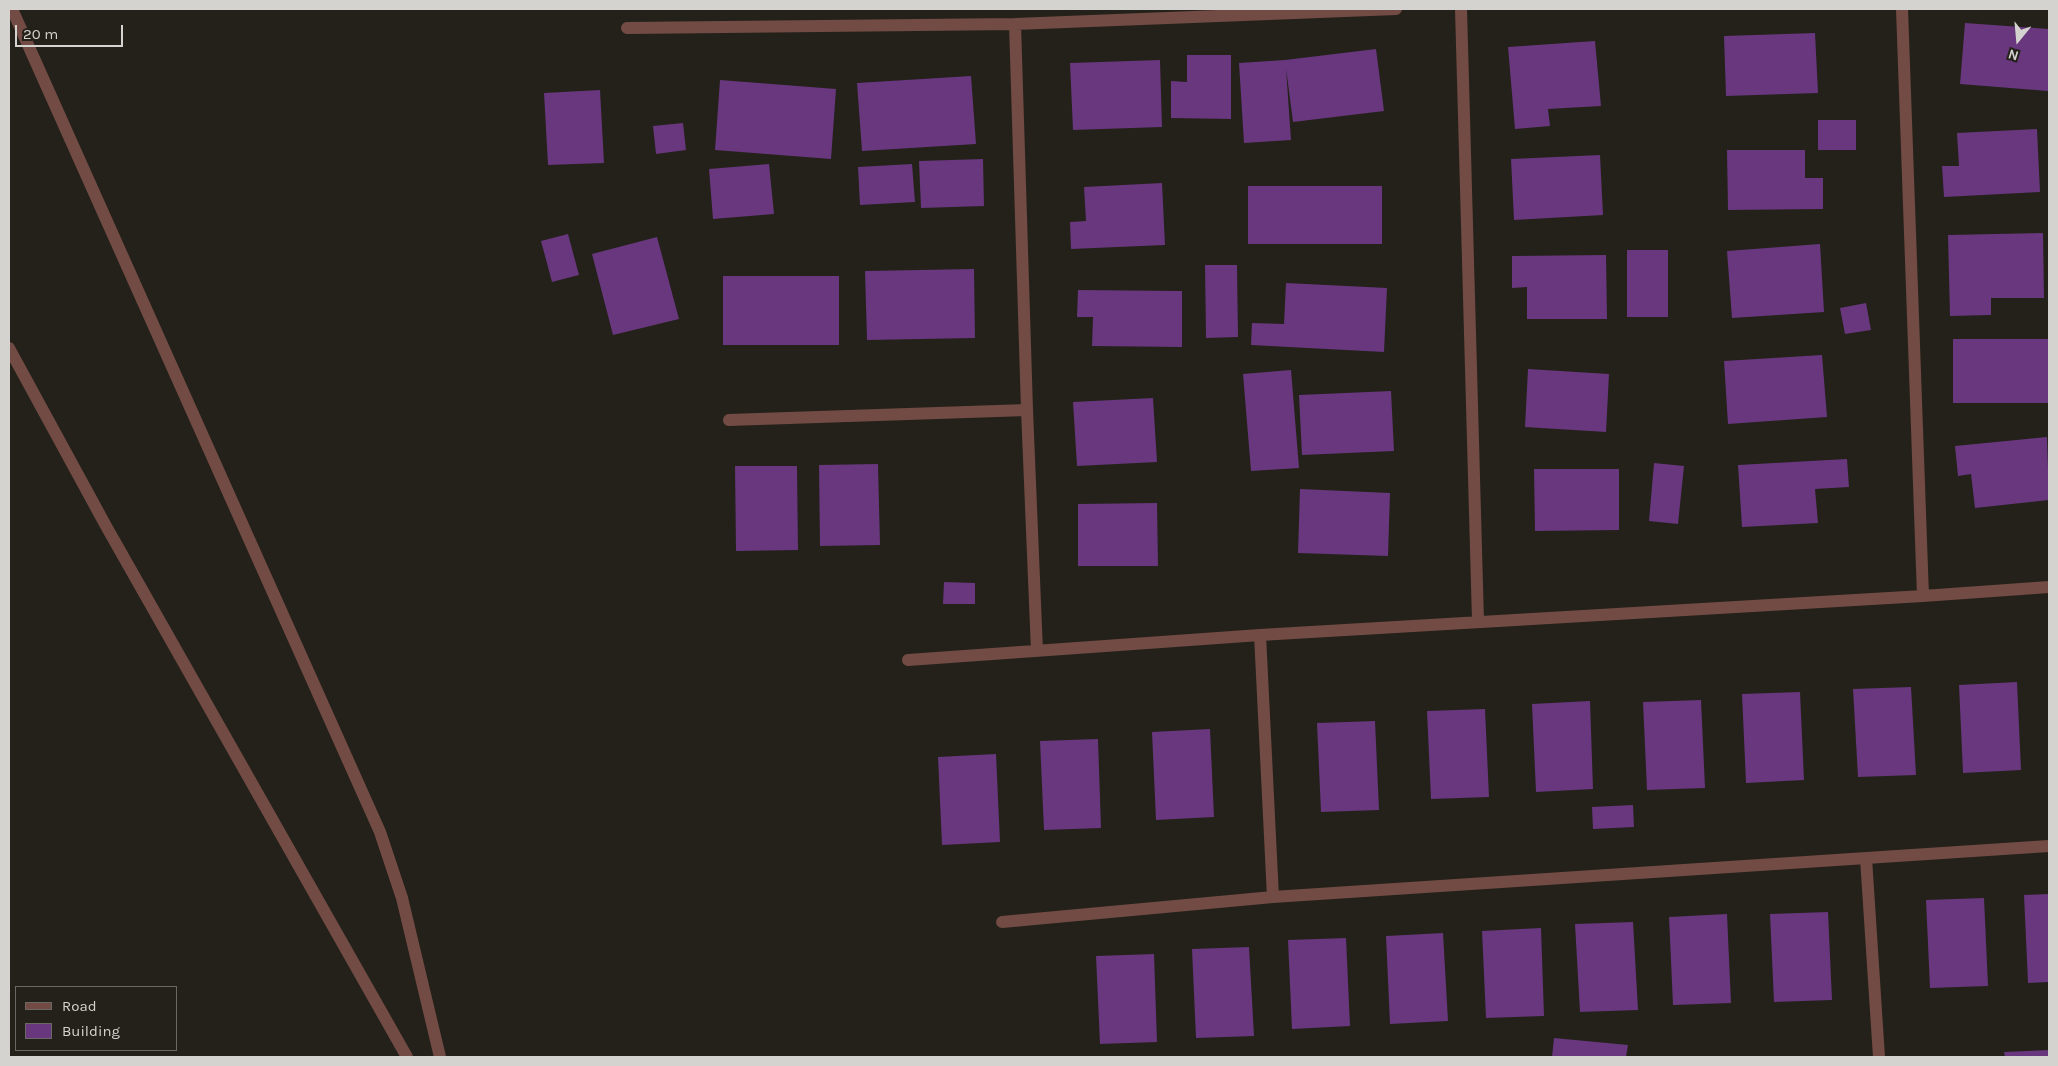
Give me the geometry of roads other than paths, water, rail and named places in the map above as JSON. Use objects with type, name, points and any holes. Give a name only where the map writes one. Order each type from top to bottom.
[{"type":"street","points":[[12,9],[380,832],[402,898],[440,1057]]},
{"type":"street","points":[[627,28],[1015,24],[1396,9]]},
{"type":"street","points":[[1461,9],[1478,621]]},
{"type":"street","points":[[1902,9],[1924,596]]},
{"type":"street","points":[[1015,24],[1027,410],[1037,651]]},
{"type":"street","points":[[9,348],[106,526],[408,1057]]},
{"type":"street","points":[[729,420],[1027,410]]},
{"type":"street","points":[[908,660],[1478,621],[1924,596],[2049,587]]},
{"type":"street","points":[[1260,635],[1273,897]]},
{"type":"street","points":[[1002,922],[1273,897],[2049,846]]},
{"type":"street","points":[[1866,858],[1879,1057]]}]
